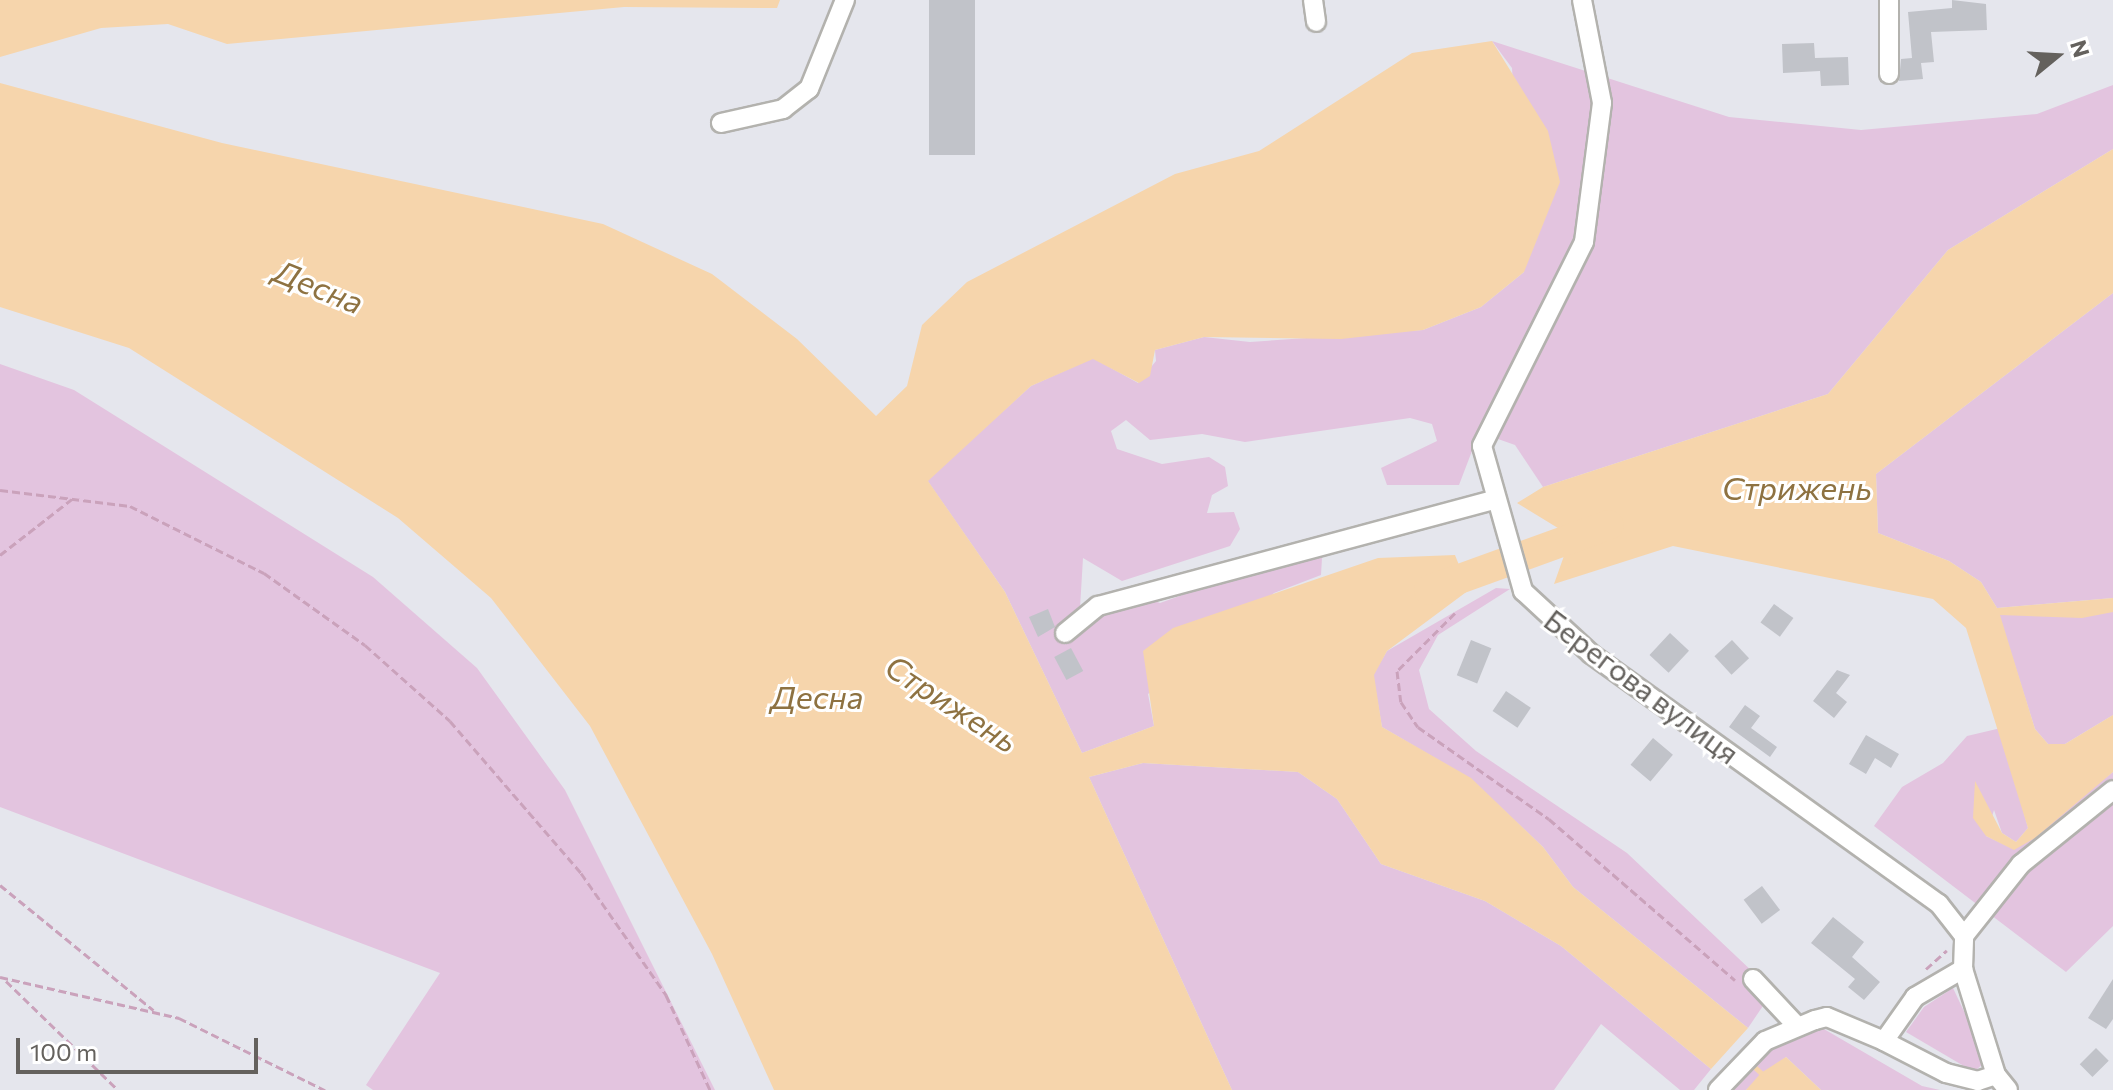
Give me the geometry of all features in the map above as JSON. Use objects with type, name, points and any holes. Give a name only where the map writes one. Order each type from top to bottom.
[{"type":"street","points":[[721,123],[783,109],[809,89],[845,0]]},
{"type":"street","points":[[1313,0],[1316,22]]},
{"type":"street","name":"Берегова вулиця","points":[[1582,0],[1602,103],[1596,183],[1584,242],[1563,290],[1488,421],[1482,446],[1494,505],[1523,591],[1591,654],[1939,904],[1964,936]]},
{"type":"street","points":[[1889,0],[1889,74]]},
{"type":"street","points":[[1065,633],[1098,606],[1494,505]]},
{"type":"street","points":[[2008,1090],[1996,1075],[1963,969],[1964,936],[2021,864],[2113,790]]},
{"type":"street","points":[[1884,1041],[1915,997],[1963,969]]},
{"type":"street","points":[[1747,982],[1796,1025]]},
{"type":"street","points":[[1718,1090],[1765,1041],[1796,1025],[1827,1017],[1884,1041],[1946,1073],[1978,1081],[1996,1075]]},
{"type":"path","points":[[0,490],[130,506],[264,573],[365,645],[450,721],[590,885],[666,995],[710,1090]]},
{"type":"path","points":[[0,555],[72,499]]},
{"type":"path","points":[[1455,613],[1397,671],[1401,702],[1418,727],[1549,819],[1747,982]]},
{"type":"path","points":[[0,885],[156,1013]]},
{"type":"path","points":[[1923,972],[1964,936]]},
{"type":"path","points":[[1,977],[156,1013],[325,1090]]},
{"type":"path","points":[[1,977],[118,1090]]},
{"type":"shaded area","points":[[1492,41],[1729,117],[1861,130],[2037,114],[2113,85],[2113,149],[1948,250],[1828,394],[1543,487],[1515,445],[1498,439],[1472,451],[1459,485],[1387,485],[1381,468],[1437,441],[1432,424],[1410,418],[1245,442],[1202,434],[1150,440],[1126,420],[1111,431],[1117,449],[1162,464],[1209,457],[1225,467],[1228,486],[1212,495],[1207,513],[1234,512],[1240,529],[1230,546],[1122,581],[1083,558],[1080,608],[1087,625],[1141,596],[1160,603],[1283,559],[1322,558],[1321,575],[1274,593],[1148,694],[1154,726],[1082,753],[1005,592],[927,480],[1031,386],[1093,358],[1138,383],[1156,361],[1155,350],[1204,337],[1250,342],[1423,330],[1481,307],[1524,272],[1512,68]]},
{"type":"shaded area","points":[[2113,293],[2113,598],[1997,608],[1981,582],[1949,561],[1878,533],[1876,474]]},
{"type":"shaded area","points":[[0,364],[74,390],[373,577],[477,668],[565,790],[715,1090],[373,1090],[366,1085],[440,973],[0,807]]},
{"type":"shaded area","points":[[1496,588],[1510,589],[1438,635],[1419,670],[1429,709],[1476,751],[1627,853],[1773,991],[1748,1028],[1573,887],[1543,847],[1471,779],[1382,727],[1373,675],[1387,651]]},
{"type":"shaded area","points":[[2113,612],[2113,715],[2065,744],[2048,744],[2035,729],[1999,615]]},
{"type":"shaded area","points":[[2001,728],[2028,828],[2016,842],[2002,833],[1994,810],[1986,836],[2014,849],[2113,772],[2113,926],[2066,972],[1874,826],[1902,787],[1943,763],[1967,736]]},
{"type":"shaded area","points":[[1143,763],[1298,772],[1337,799],[1381,864],[1485,901],[1561,946],[1711,1069],[1694,1090],[1680,1090],[1601,1024],[1554,1090],[1232,1090],[1089,777]]},
{"type":"shaded area","points":[[1953,988],[1987,1060],[1974,1072],[1906,1032],[1924,1007]]},
{"type":"shaded area","points":[[1817,1025],[1922,1086],[1940,1090],[1821,1090],[1786,1057],[1746,1090],[1734,1090],[1771,1046]]},
{"type":"water","points":[[0,0],[780,0],[777,8],[624,7],[227,44],[168,24],[101,28],[0,57]]},
{"type":"water","name":"Десна","points":[[1492,41],[1548,131],[1560,182],[1524,272],[1481,307],[1423,330],[1341,339],[1204,337],[1155,350],[1150,376],[1139,383],[1093,359],[1031,386],[928,481],[1005,592],[1082,753],[1154,726],[1143,651],[1173,628],[1378,558],[1455,555],[1469,590],[1387,651],[1374,675],[1382,727],[1471,778],[1543,847],[1573,887],[1748,1028],[1711,1069],[1561,946],[1485,901],[1381,864],[1337,799],[1298,772],[1143,763],[1089,777],[1232,1090],[774,1090],[712,954],[590,726],[491,598],[398,518],[129,348],[0,307],[0,83],[222,143],[603,224],[712,274],[797,339],[876,416],[907,386],[922,325],[967,282],[1175,174],[1259,151],[1412,53]]},
{"type":"water","name":"Стрижень","points":[[2113,149],[2113,293],[1876,474],[1878,533],[1949,561],[1981,582],[1997,608],[2113,598],[2113,612],[2082,618],[2000,615],[2035,729],[2048,744],[2065,744],[2113,715],[2113,772],[2035,838],[2014,850],[1986,836],[1973,818],[1975,781],[2002,833],[2016,842],[2028,828],[1966,628],[1933,599],[1673,546],[1554,584],[1571,536],[1517,503],[1543,487],[1828,394],[1948,250]]},
{"type":"water","points":[[1786,1057],[1821,1090],[1746,1090],[1761,1073]]},
{"type":"building","points":[[929,0],[975,0],[975,155],[929,155]]},
{"type":"building","points":[[1952,0],[1986,4],[1987,30],[1931,32],[1934,62],[1921,63],[1923,79],[1899,81],[1901,59],[1912,58],[1908,12],[1952,8]]},
{"type":"building","points":[[1814,43],[1815,58],[1848,57],[1849,85],[1821,86],[1820,71],[1783,73],[1782,44]]},
{"type":"building","points":[[1774,604],[1793,618],[1780,637],[1760,623]]},
{"type":"building","points":[[1048,609],[1055,627],[1038,637],[1029,617]]},
{"type":"building","points":[[1670,633],[1689,651],[1669,673],[1650,655]]},
{"type":"building","points":[[1471,640],[1491,648],[1477,683],[1457,675]]},
{"type":"building","points":[[1732,640],[1749,658],[1731,675],[1714,656]]},
{"type":"building","points":[[1071,648],[1083,671],[1066,680],[1054,657]]},
{"type":"building","points":[[1837,670],[1850,675],[1836,693],[1847,702],[1834,718],[1813,701]]},
{"type":"building","points":[[1506,691],[1531,708],[1517,728],[1493,711]]},
{"type":"building","points":[[1745,705],[1760,716],[1751,728],[1777,747],[1770,757],[1729,727]]},
{"type":"building","points":[[1866,735],[1899,754],[1891,768],[1875,758],[1866,774],[1849,764]]},
{"type":"building","points":[[1653,738],[1673,755],[1650,782],[1631,765]]},
{"type":"building","points":[[1762,886],[1780,910],[1762,924],[1744,900]]},
{"type":"building","points":[[1833,917],[1864,942],[1852,957],[1880,982],[1864,1000],[1848,987],[1855,979],[1811,943]]},
{"type":"building","points":[[2113,979],[2113,1019],[2106,1029],[2088,1018]]},
{"type":"building","points":[[2096,1048],[2109,1061],[2092,1077],[2080,1064]]},
{"type":"waterway","name":"Стрижень","points":[[1429,590],[1609,525]]},
{"type":"waterway","points":[[1750,1063],[1761,1073]]}]
